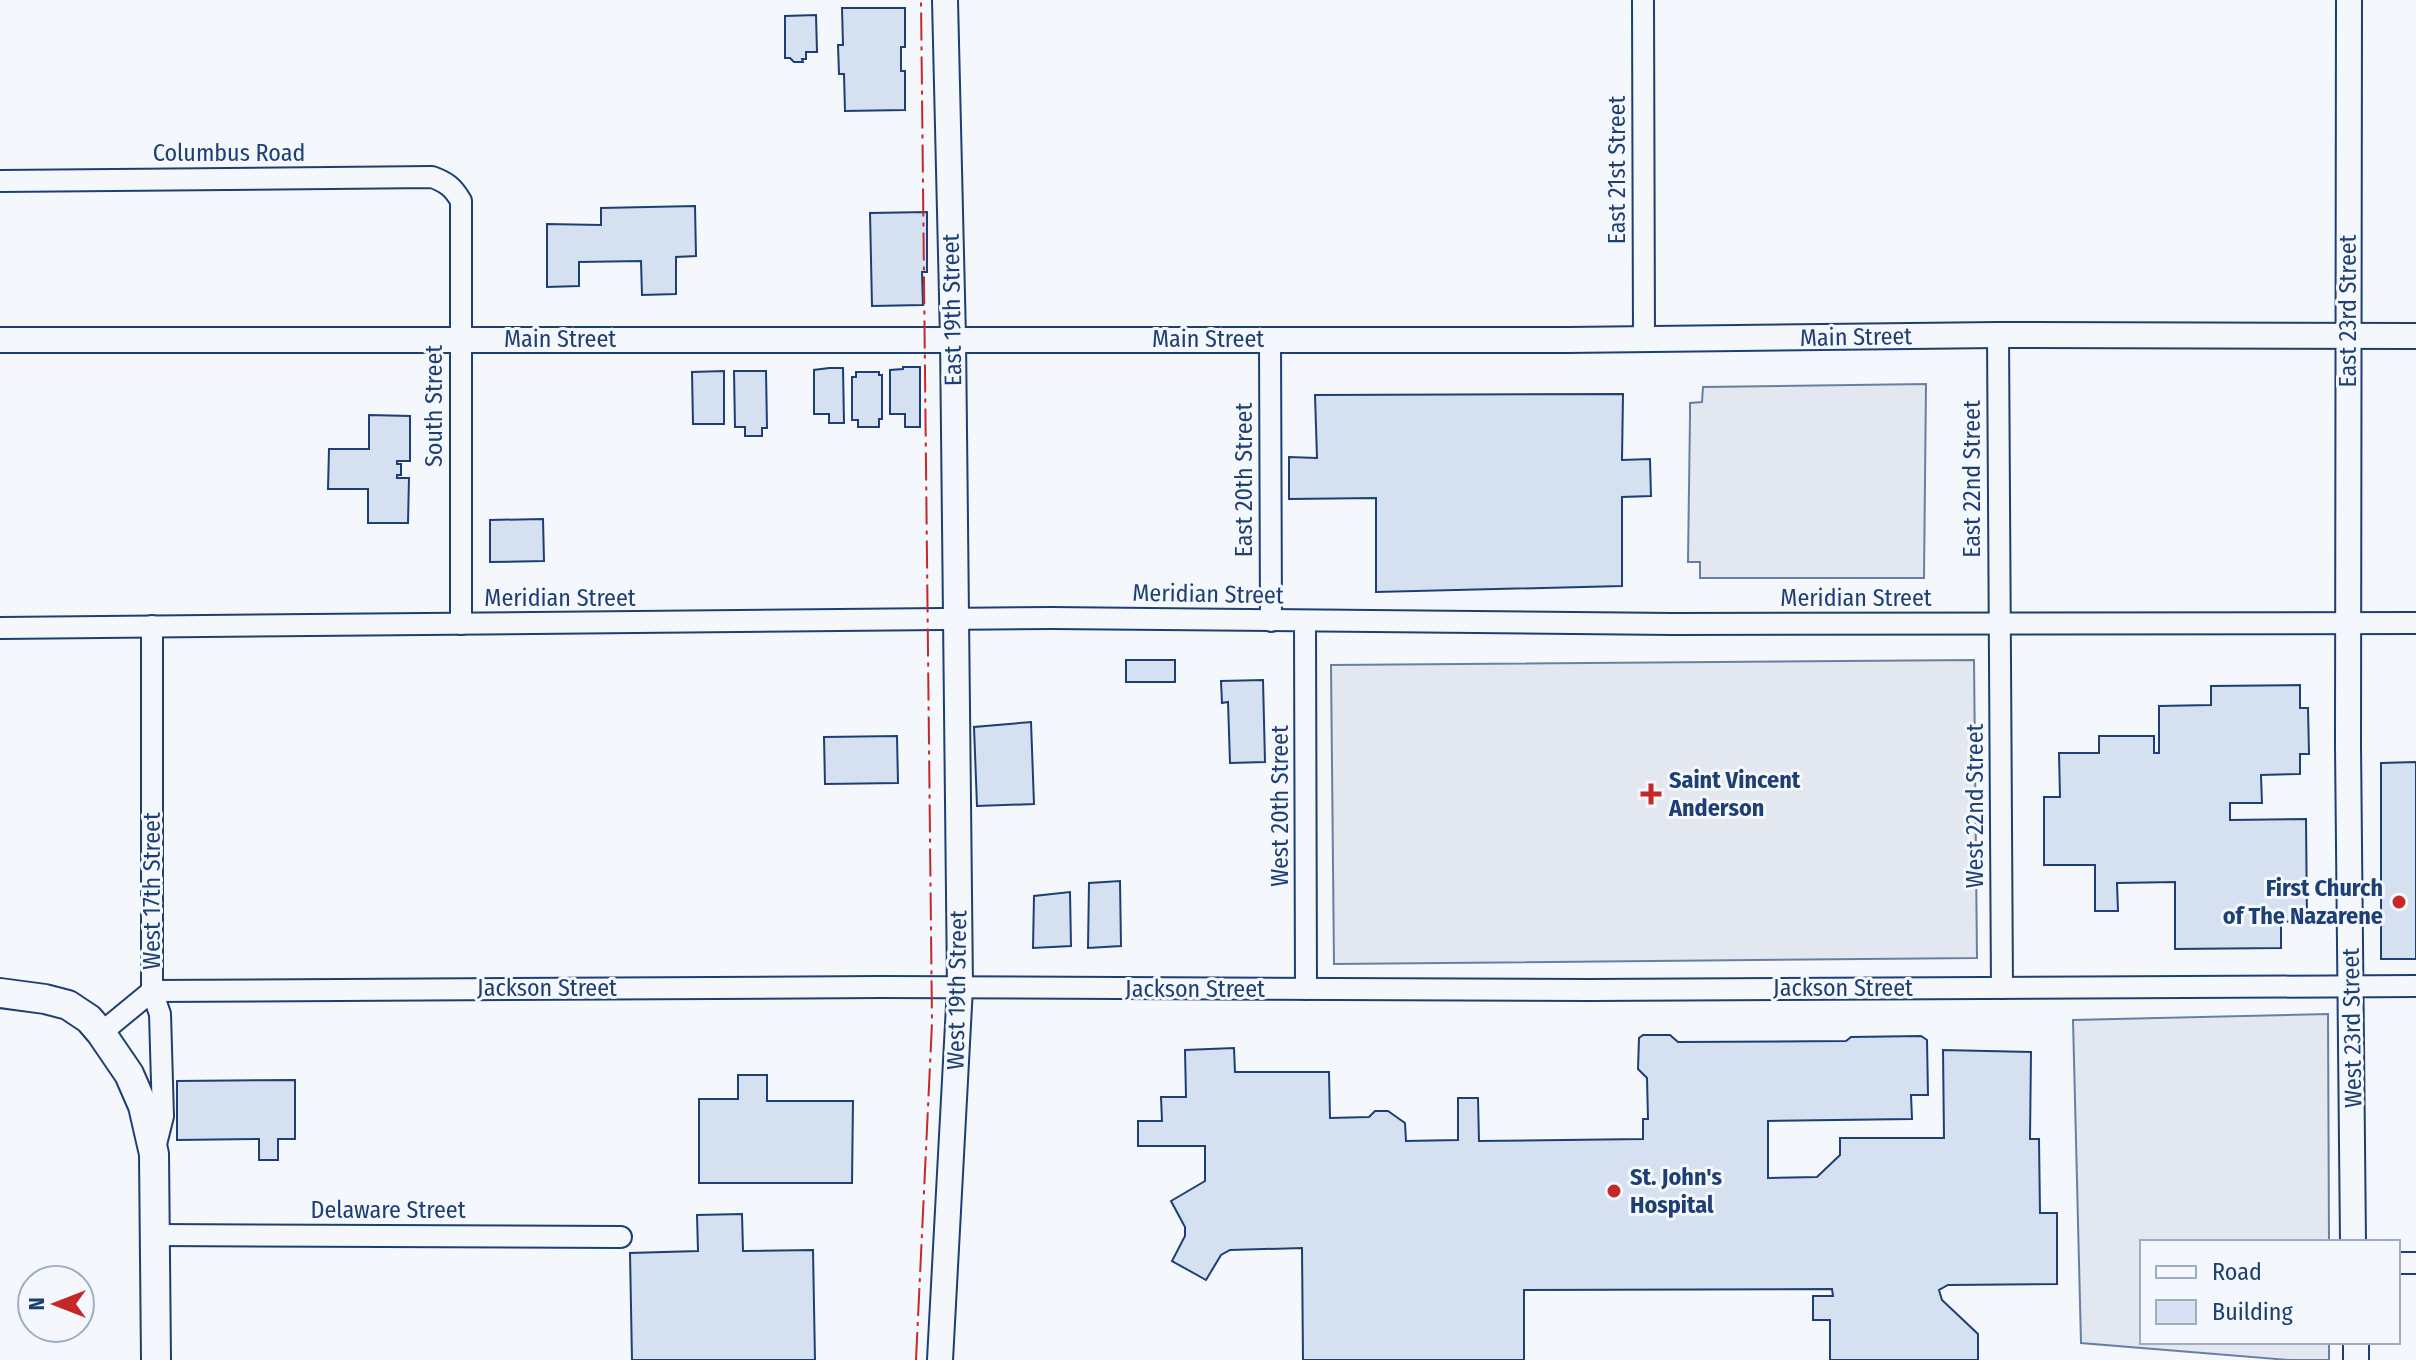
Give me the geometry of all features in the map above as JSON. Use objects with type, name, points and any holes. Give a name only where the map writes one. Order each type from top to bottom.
[{"type":"main road","points":[[0,993],[68,1005],[89,1019],[101,1033]]},
{"type":"main road","name":"West 17th Street","points":[[101,1033],[129,1074],[143,1106],[154,1154],[156,1360]]},
{"type":"street","name":"East 19th Street","points":[[945,0],[957,620]]},
{"type":"street","name":"East 21st Street","points":[[1643,0],[1644,339]]},
{"type":"street","name":"East 23rd Street","points":[[2348,623],[2349,0]]},
{"type":"street","name":"Columbus Road","points":[[0,181],[432,177],[445,181],[454,189]]},
{"type":"street","name":"South Street","points":[[454,189],[461,201],[461,624]]},
{"type":"street","name":"East 22nd Street","points":[[1998,335],[1999,623]]},
{"type":"street","name":"Main Street","points":[[0,340],[2416,336]]},
{"type":"street","name":"East 20th Street","points":[[1270,339],[1271,621]]},
{"type":"street","name":"Meridian Street","points":[[0,628],[957,620],[2416,623]]},
{"type":"street","name":"West 19th Street","points":[[940,1360],[960,987],[957,620]]},
{"type":"street","name":"West 20th Street","points":[[1305,622],[1306,989]]},
{"type":"street","name":"West 22nd Street","points":[[1999,623],[2002,988]]},
{"type":"street","name":"West 23rd Street","points":[[2348,623],[2353,1240]]},
{"type":"street","name":"West 17th Street","points":[[152,626],[152,991],[160,1014],[163,1116],[154,1154]]},
{"type":"street","name":"Jackson Street","points":[[152,991],[2416,986]]},
{"type":"street","points":[[101,1033],[152,991]]},
{"type":"street","name":"Delaware Street","points":[[155,1235],[621,1237]]},
{"type":"shaded area","points":[[1926,384],[1924,578],[1700,578],[1700,562],[1688,562],[1690,403],[1702,402],[1703,387]]},
{"type":"shaded area","points":[[1974,660],[1977,958],[1334,964],[1331,665]]},
{"type":"shaded area","points":[[2328,1014],[2329,1240],[2140,1240],[2140,1344],[2329,1344],[2329,1360],[2289,1360],[2081,1343],[2073,1020]]},
{"type":"building","points":[[842,8],[905,8],[905,47],[901,47],[901,71],[905,71],[905,110],[845,111],[844,74],[839,74],[838,45],[843,45]]},
{"type":"building","points":[[816,15],[817,52],[806,52],[803,62],[785,58],[785,16]]},
{"type":"building","points":[[695,206],[696,256],[676,257],[676,294],[642,295],[641,261],[579,262],[579,286],[547,287],[547,224],[601,225],[601,208]]},
{"type":"building","points":[[927,212],[927,272],[922,272],[923,305],[872,306],[870,213]]},
{"type":"building","points":[[920,367],[920,427],[905,427],[905,414],[890,414],[890,370]]},
{"type":"building","points":[[843,368],[844,423],[829,423],[829,414],[814,414],[814,370]]},
{"type":"building","points":[[724,371],[724,424],[693,424],[692,372]]},
{"type":"building","points":[[734,371],[766,371],[767,428],[762,428],[762,436],[745,436],[745,427],[735,427]]},
{"type":"building","points":[[856,372],[879,372],[882,375],[882,419],[879,419],[879,427],[858,427],[858,420],[852,420],[852,377],[856,377]]},
{"type":"building","points":[[1623,394],[1622,460],[1650,459],[1651,496],[1622,497],[1622,586],[1376,592],[1376,498],[1289,499],[1289,457],[1317,458],[1315,395]]},
{"type":"building","points":[[369,415],[410,416],[410,461],[397,461],[401,464],[401,475],[397,478],[409,478],[408,523],[368,523],[368,489],[328,489],[329,449],[369,449]]},
{"type":"building","points":[[543,519],[544,561],[490,562],[490,520]]},
{"type":"building","points":[[1126,660],[1175,660],[1175,682],[1126,682]]},
{"type":"building","points":[[1263,680],[1265,762],[1230,763],[1228,702],[1222,703],[1221,681]]},
{"type":"building","points":[[2300,685],[2300,708],[2308,708],[2309,754],[2300,754],[2300,774],[2261,775],[2262,803],[2230,803],[2230,820],[2306,819],[2307,921],[2281,922],[2281,948],[2175,949],[2175,882],[2117,883],[2118,911],[2095,911],[2095,865],[2044,865],[2044,797],[2060,797],[2059,753],[2099,753],[2099,736],[2154,736],[2154,753],[2159,753],[2159,706],[2211,705],[2211,686]]},
{"type":"building","points":[[1031,722],[1034,804],[977,806],[974,727]]},
{"type":"building","points":[[897,736],[898,783],[825,784],[824,737]]},
{"type":"building","name":"First Church of The Nazarene","points":[[2416,762],[2416,959],[2381,959],[2381,763]]},
{"type":"building","points":[[1120,881],[1121,946],[1088,948],[1089,883]]},
{"type":"building","points":[[1070,892],[1071,946],[1033,948],[1034,896]]},
{"type":"building","name":"St. John's Hospital","points":[[1643,1035],[1670,1035],[1678,1042],[1846,1041],[1851,1037],[1921,1036],[1927,1040],[1928,1095],[1911,1095],[1912,1119],[1768,1121],[1768,1178],[1817,1177],[1840,1155],[1840,1138],[1944,1138],[1943,1050],[2031,1052],[2030,1139],[2039,1139],[2040,1213],[2057,1213],[2057,1284],[1948,1285],[1939,1290],[1942,1300],[1978,1334],[1978,1360],[1830,1360],[1830,1320],[1813,1320],[1813,1296],[1833,1296],[1832,1289],[1524,1290],[1524,1360],[1303,1360],[1302,1248],[1230,1250],[1221,1255],[1206,1280],[1172,1261],[1185,1236],[1185,1227],[1171,1201],[1205,1181],[1205,1146],[1138,1146],[1138,1121],[1162,1121],[1161,1097],[1186,1097],[1185,1050],[1234,1048],[1235,1072],[1329,1072],[1330,1118],[1369,1117],[1375,1111],[1388,1111],[1405,1123],[1406,1141],[1458,1140],[1458,1098],[1478,1098],[1479,1141],[1643,1139],[1643,1119],[1648,1119],[1647,1078],[1638,1069],[1639,1038]]},
{"type":"building","points":[[738,1075],[767,1075],[767,1101],[853,1101],[852,1183],[699,1183],[699,1099],[738,1099]]},
{"type":"building","points":[[295,1080],[295,1139],[278,1139],[278,1160],[259,1160],[259,1139],[177,1140],[177,1081]]},
{"type":"building","points":[[742,1214],[743,1251],[813,1250],[815,1360],[632,1360],[630,1253],[698,1251],[697,1215]]},
{"type":"power","points":[[916,1360],[932,1023],[921,0]]},
{"type":"place","name":"Saint Vincent Anderson","points":[[1651,794]]},
{"type":"place","name":"First Church of The Nazarene","points":[[2399,902]]},
{"type":"place","name":"St. John's Hospital","points":[[1614,1191]]}]
